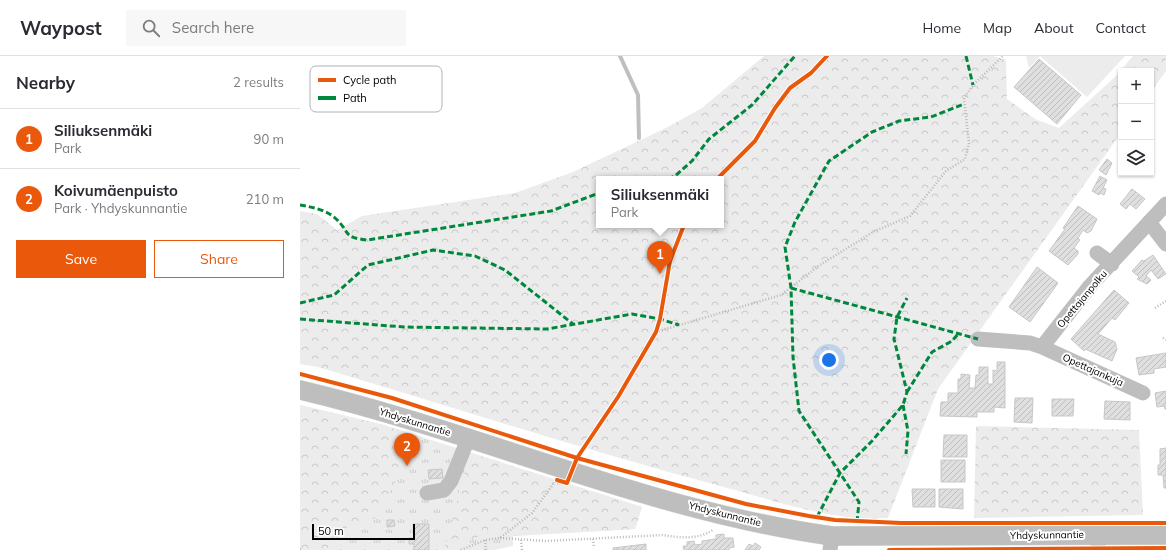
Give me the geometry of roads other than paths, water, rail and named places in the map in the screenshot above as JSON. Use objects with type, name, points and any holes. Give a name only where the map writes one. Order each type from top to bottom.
[{"type":"main road","name":"Yhdyskunnantie","points":[[300,390],[391,414],[468,439],[572,465],[665,505],[724,516],[831,543],[1098,542],[1166,535]]},
{"type":"street","name":"Opettajanpolku","points":[[1042,348],[1090,286],[1166,204]]},
{"type":"street","points":[[1149,222],[1166,244]]},
{"type":"street","points":[[1097,253],[1112,264]]},
{"type":"street","points":[[978,339],[1030,343],[1042,348]]},
{"type":"street","name":"Opettajankuja","points":[[1042,348],[1143,393]]},
{"type":"street","points":[[427,493],[444,490],[451,481],[468,439]]},
{"type":"waterway","points":[[620,56],[638,95],[639,138]]},
{"type":"place","name":"Siliuksenmäki","points":[[660,274]]},
{"type":"place","name":"Koivumäenpuisto","points":[[407,466]]}]
